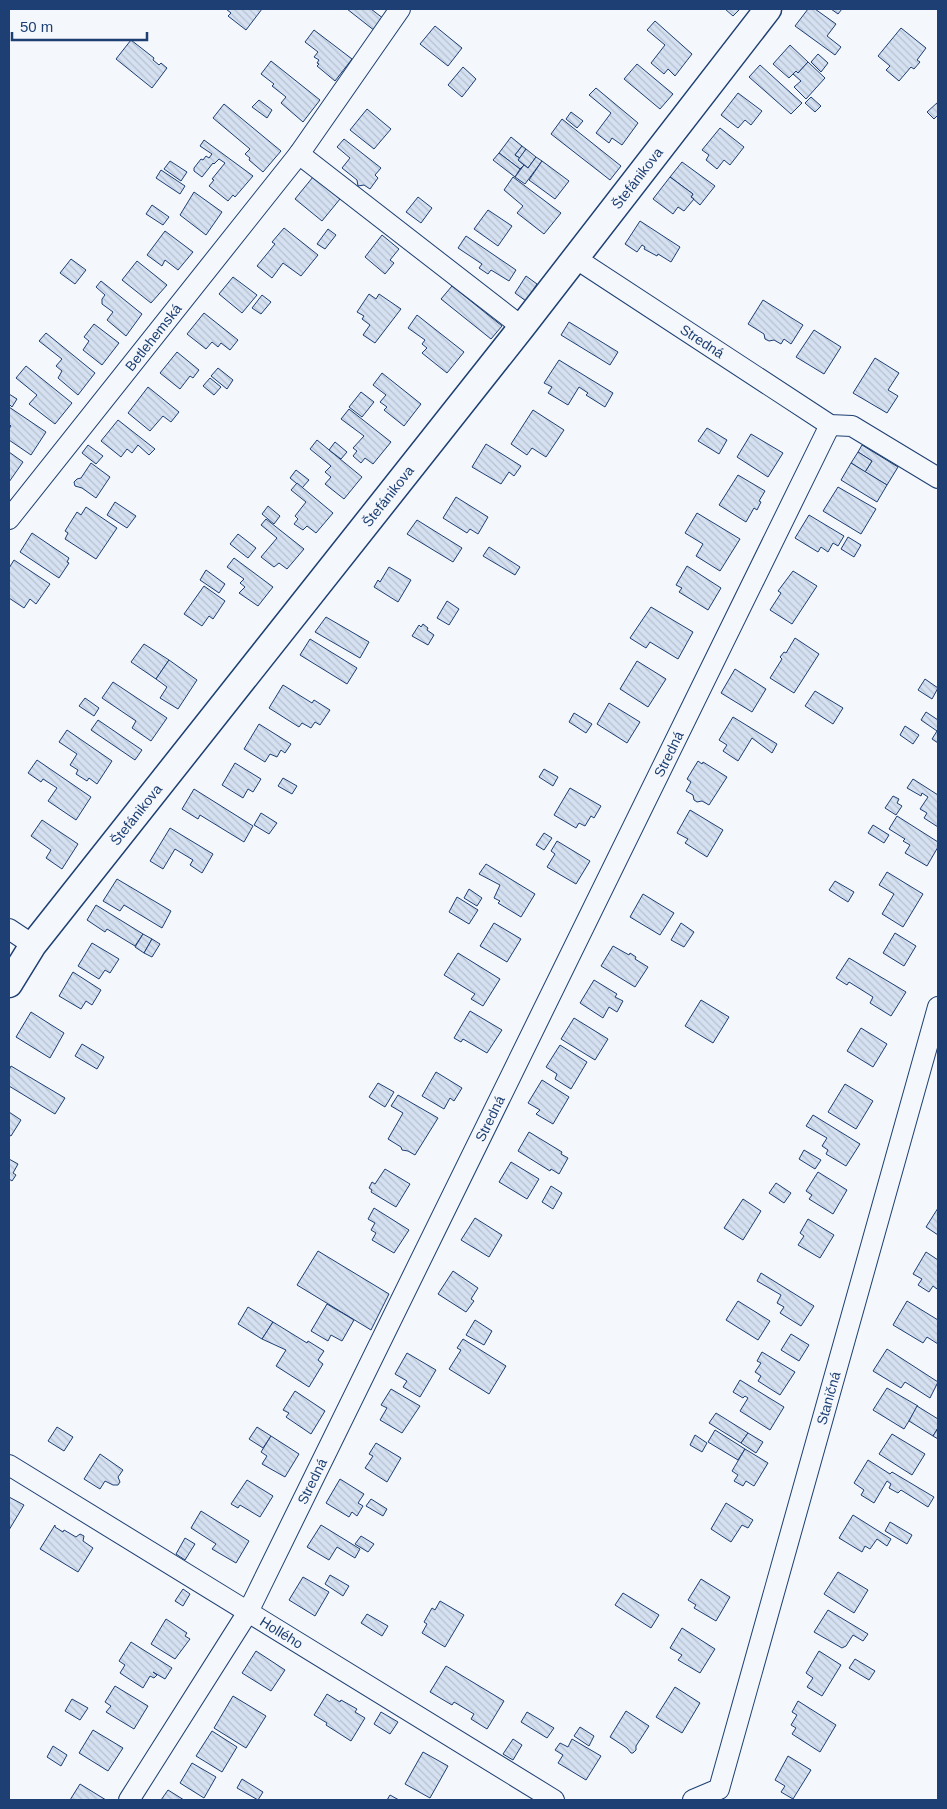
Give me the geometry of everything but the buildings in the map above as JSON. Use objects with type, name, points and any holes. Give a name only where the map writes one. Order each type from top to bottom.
[{"type":"main road","name":"Štefánikova","points":[[9,984],[33,945],[522,327],[768,9]]},
{"type":"street","name":"Betlehemská","points":[[9,519],[299,154],[400,9]]},
{"type":"street","points":[[299,154],[522,327]]},
{"type":"street","name":"Stredná","points":[[575,258],[830,425],[852,426],[938,478]]},
{"type":"street","name":"Stredná","points":[[128,1800],[248,1612],[830,425]]},
{"type":"street","points":[[9,929],[33,945]]},
{"type":"street","name":"Staničná","points":[[693,1800],[719,1789],[938,1007]]},
{"type":"street","name":"Hollého","points":[[9,1465],[554,1800]]}]
